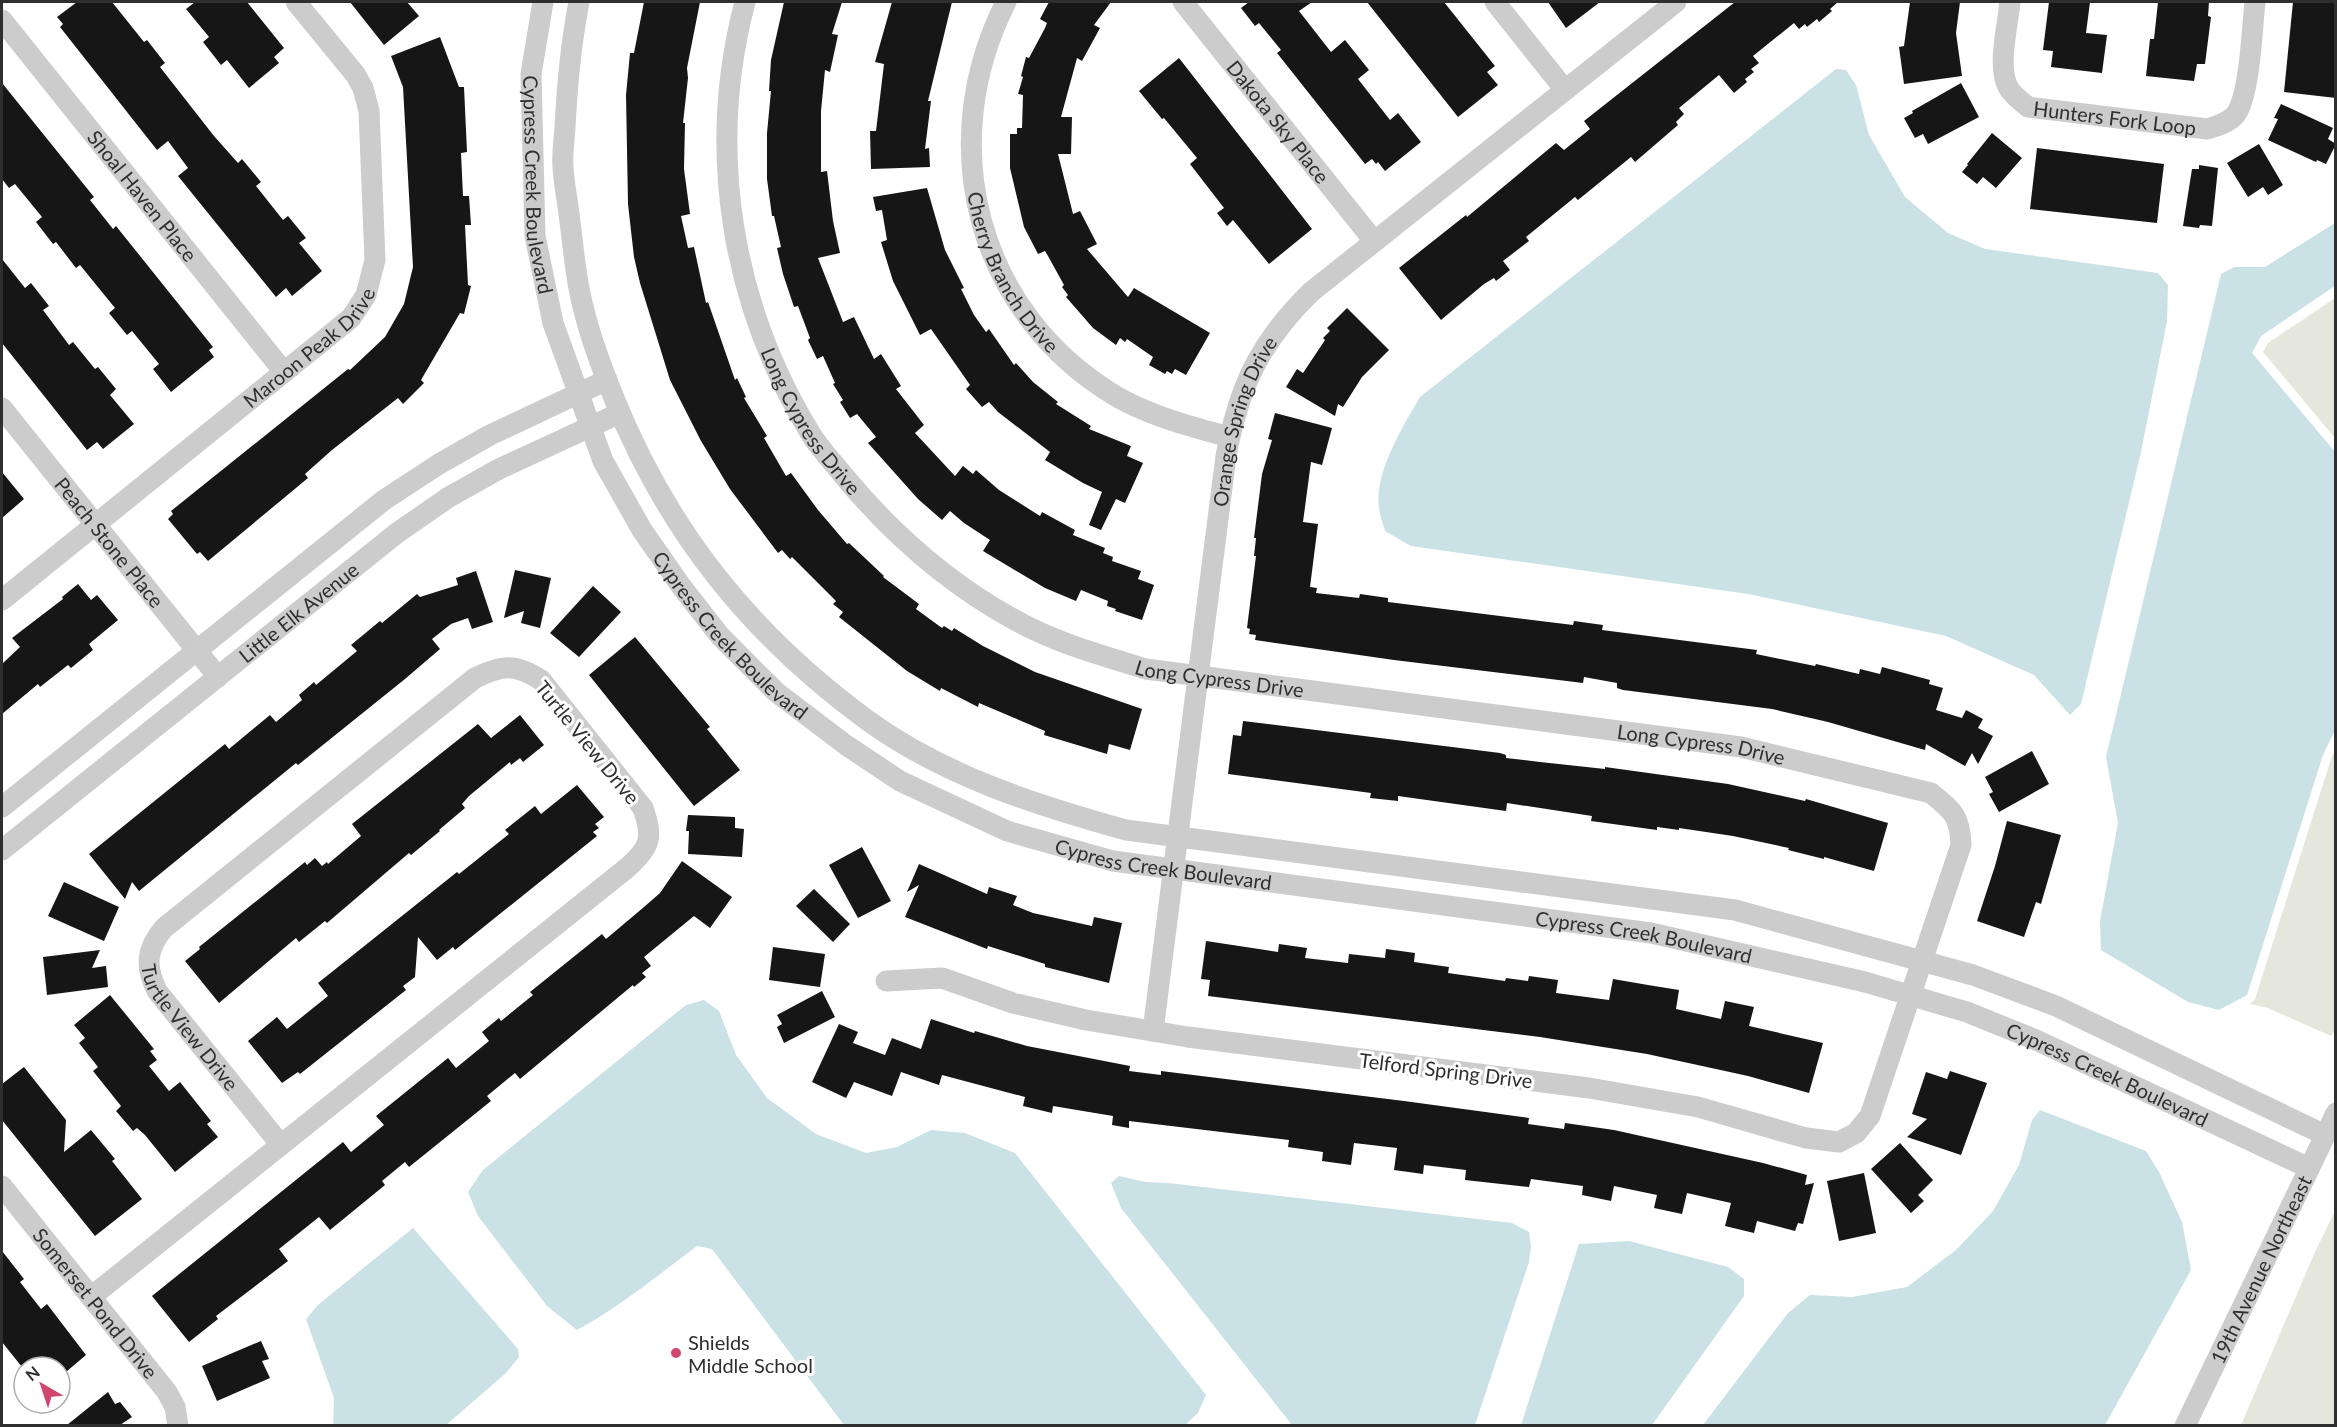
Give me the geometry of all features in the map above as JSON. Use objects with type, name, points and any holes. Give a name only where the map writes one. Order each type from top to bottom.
[{"type":"street","name":"Maroon Peak Drive","points":[[2,600],[351,318],[366,295],[375,260],[369,111],[363,88],[355,74],[296,2]]},
{"type":"street","name":"Cypress Creek Boulevard","points":[[543,2],[531,74],[535,236],[553,323],[603,461],[648,540],[720,636],[776,692],[846,745],[900,781],[1007,831],[1113,861],[1651,933],[1865,982],[1967,1012],[2036,1040],[2309,1168]]},
{"type":"street","name":"Cypress Creek Boulevard","points":[[579,2],[573,33],[566,102],[563,166],[580,294],[597,356],[631,441],[676,522],[721,584],[761,628],[793,658],[868,721],[925,755],[979,781],[1048,808],[1126,830],[1735,910],[1973,975],[2056,1006],[2325,1135]]},
{"type":"street","name":"Long Cypress Drive","points":[[745,2],[728,92],[726,147],[729,200],[740,257],[756,319],[782,381],[814,438],[860,495],[904,542],[962,588],[1015,621],[1066,644],[1146,669],[1741,747],[1931,793],[1950,808],[1960,826],[1961,844],[1911,995]]},
{"type":"street","name":"Cherry Branch Drive","points":[[1006,2],[995,24],[980,71],[972,116],[970,153],[980,218],[988,246],[1006,282],[1031,320],[1065,359],[1089,378],[1116,396],[1145,410],[1178,423],[1229,437]]},
{"type":"street","name":"Dakota Sky Place","points":[[1183,2],[1374,241]]},
{"type":"street","points":[[1495,2],[1565,90]]},
{"type":"street","name":"Orange Spring Drive","points":[[1153,1031],[1229,437],[1233,416],[1251,369],[1288,314],[1311,292],[1676,2]]},
{"type":"street","name":"Hunters Fork Loop","points":[[2010,2],[2002,69],[2007,86],[2015,97],[2028,107],[2207,129],[2226,122],[2236,114],[2244,96],[2255,2]]},
{"type":"street","name":"Shoal Haven Place","points":[[2,20],[284,372]]},
{"type":"street","name":"Little Elk Avenue","points":[[2,807],[384,500],[439,464],[490,435],[607,380]]},
{"type":"street","name":"Peach Stone Place","points":[[2,408],[218,677]]},
{"type":"street","name":"Little Elk Avenue","points":[[2,850],[397,533],[449,497],[499,469],[620,413]]},
{"type":"street","name":"Turtle View Drive","points":[[91,1297],[281,1145],[627,868],[640,857],[647,844],[650,829],[643,808],[541,680],[527,671],[512,667],[495,668],[475,678],[164,928],[152,942],[149,958],[150,977],[157,992],[281,1145]]},
{"type":"street","name":"Telford Spring Drive","points":[[886,981],[942,978],[1013,1003],[1086,1020],[1153,1031],[1589,1088],[1698,1107],[1806,1138],[1839,1142],[1857,1133],[1870,1116],[1911,995]]},
{"type":"street","name":"19th Avenue Northeast","points":[[2185,1425],[2336,1113]]},
{"type":"street","name":"Somerset Pond Drive","points":[[2,1186],[167,1392],[175,1407],[178,1425]]},
{"type":"shaded area","points":[[2335,298],[2335,438],[2263,352],[2268,343]]},
{"type":"shaded area","points":[[2335,750],[2336,1028],[2331,1036],[2268,1008],[2250,1004],[2255,999]]},
{"type":"shaded area","points":[[2335,1211],[2335,1425],[2241,1425],[2315,1252]]},
{"type":"water","points":[[1836,69],[1846,70],[1856,85],[1869,135],[1905,197],[1948,233],[1985,249],[2158,273],[2168,285],[2167,321],[2141,452],[2081,704],[2070,715],[2034,675],[1946,636],[1748,594],[1411,546],[1385,531],[1379,508],[1381,480],[1391,450],[1420,397]]},
{"type":"water","points":[[2335,223],[2335,286],[2261,336],[2252,353],[2335,452],[2335,730],[2323,755],[2247,995],[2219,1010],[2188,1002],[2101,950],[2100,921],[2118,823],[2106,757],[2221,274],[2234,267],[2265,267]]},
{"type":"water","points":[[704,1000],[719,1011],[736,1055],[767,1098],[816,1134],[866,1153],[897,1147],[931,1130],[965,1133],[1015,1153],[1206,1395],[1198,1413],[1184,1426],[844,1425],[712,1249],[697,1246],[624,1301],[577,1330],[547,1306],[478,1216],[468,1192],[483,1170],[686,1005]]},
{"type":"water","points":[[2040,1110],[2146,1151],[2159,1172],[2182,1222],[2191,1270],[2105,1425],[1703,1425],[1788,1313],[1810,1295],[1852,1297],[1907,1287],[1956,1250],[1993,1211],[2019,1165],[2032,1120]]},
{"type":"water","points":[[1119,1176],[1145,1182],[1512,1223],[1529,1232],[1531,1246],[1529,1262],[1475,1425],[1292,1425],[1121,1208],[1111,1183]]},
{"type":"water","points":[[413,1228],[518,1349],[519,1357],[506,1373],[446,1425],[333,1425],[334,1398],[306,1319],[319,1304]]},
{"type":"water","points":[[1629,1241],[1728,1267],[1744,1279],[1744,1296],[1652,1425],[1521,1425],[1579,1244]]},
{"type":"building","points":[[77,2],[112,2],[144,42],[147,40],[165,63],[160,67],[214,136],[238,163],[242,159],[261,182],[256,186],[283,220],[288,216],[306,238],[299,243],[322,271],[292,296],[286,288],[276,297],[178,176],[188,168],[168,141],[157,150],[60,27],[63,24],[57,17]]},
{"type":"building","points":[[195,2],[247,2],[284,48],[274,57],[279,63],[249,88],[227,60],[221,65],[203,42],[209,37],[186,9]]},
{"type":"building","points":[[350,2],[407,2],[419,16],[384,45]]},
{"type":"building","points":[[644,2],[700,2],[687,68],[683,123],[685,123],[684,169],[690,214],[681,216],[688,248],[694,247],[706,303],[708,302],[735,380],[737,378],[746,397],[744,398],[767,436],[764,438],[786,476],[791,473],[847,544],[849,543],[883,577],[919,604],[916,609],[942,628],[944,626],[952,631],[954,628],[983,646],[1035,672],[1142,709],[1130,750],[1109,744],[1107,754],[1044,735],[1045,731],[979,703],[978,707],[941,688],[940,691],[907,671],[839,617],[843,612],[833,604],[836,601],[792,557],[790,559],[782,550],[778,553],[730,489],[701,441],[670,380],[634,257],[628,204],[626,95],[630,53],[634,53]]},
{"type":"building","points":[[784,2],[842,2],[832,34],[838,35],[830,72],[825,70],[821,111],[821,172],[827,171],[833,221],[840,253],[818,258],[843,322],[854,317],[874,359],[881,354],[901,386],[896,389],[924,425],[915,433],[955,476],[963,466],[973,474],[976,470],[999,490],[1040,516],[1042,512],[1075,530],[1073,535],[1105,548],[1103,553],[1113,557],[1112,561],[1141,571],[1138,579],[1154,585],[1142,620],[1115,611],[1116,609],[1107,606],[1108,601],[1081,590],[1076,601],[1045,588],[983,551],[990,540],[950,511],[942,520],[918,499],[868,443],[876,437],[857,414],[850,418],[840,402],[843,400],[833,384],[835,383],[823,356],[817,359],[808,340],[810,338],[798,306],[794,307],[783,274],[777,248],[781,247],[774,216],[772,216],[767,179],[767,133],[771,91],[769,91],[771,60]]},
{"type":"building","points":[[892,2],[952,2],[928,101],[931,101],[925,149],[929,148],[930,167],[871,169],[870,131],[876,131],[884,64],[875,62]]},
{"type":"building","points":[[1049,2],[1111,2],[1094,25],[1100,28],[1082,61],[1077,58],[1061,117],[1072,117],[1071,154],[1058,154],[1073,214],[1080,211],[1097,244],[1087,249],[1128,297],[1134,288],[1210,333],[1186,375],[1175,369],[1172,374],[1167,371],[1165,374],[1149,365],[1153,357],[1127,339],[1125,342],[1120,338],[1116,345],[1093,328],[1066,297],[1068,295],[1062,287],[1064,285],[1045,251],[1038,254],[1024,227],[1010,168],[1010,134],[1017,134],[1017,128],[1022,128],[1023,95],[1018,94],[1023,77],[1021,76],[1026,57],[1029,58],[1047,23],[1040,19]]},
{"type":"building","points":[[1249,2],[1312,2],[1299,11],[1331,52],[1345,40],[1369,70],[1358,79],[1390,120],[1398,113],[1421,142],[1385,171],[1378,162],[1376,164],[1372,159],[1365,164],[1277,53],[1281,50],[1259,23],[1255,26],[1241,8]]},
{"type":"building","points":[[1367,2],[1444,2],[1495,66],[1487,72],[1498,85],[1458,117]]},
{"type":"building","points":[[1548,2],[1600,2],[1566,28]]},
{"type":"building","points":[[1735,2],[1838,2],[1830,9],[1832,11],[1819,22],[1817,19],[1807,27],[1805,24],[1799,29],[1794,23],[1753,56],[1759,63],[1751,69],[1754,72],[1745,79],[1747,82],[1734,93],[1719,75],[1679,108],[1684,114],[1676,122],[1678,125],[1635,162],[1631,157],[1578,200],[1575,197],[1526,237],[1529,241],[1503,261],[1510,270],[1496,281],[1494,278],[1484,284],[1441,320],[1399,268],[1466,215],[1467,217],[1556,143],[1564,150],[1590,129],[1584,121]]},
{"type":"building","points":[[1910,2],[1960,2],[1956,33],[1962,76],[1904,84],[1899,47],[1904,46]]},
{"type":"building","points":[[2049,2],[2090,2],[2086,33],[2107,35],[2102,73],[2051,67],[2053,51],[2043,50]]},
{"type":"building","points":[[2158,2],[2209,2],[2208,16],[2211,17],[2205,64],[2197,64],[2194,81],[2146,76],[2150,39],[2154,39]]},
{"type":"building","points":[[2293,2],[2336,2],[2336,98],[2284,92]]},
{"type":"building","points":[[440,37],[459,87],[464,87],[467,152],[461,153],[463,196],[469,196],[471,225],[465,225],[468,285],[471,286],[464,314],[460,313],[421,380],[424,383],[403,404],[398,398],[332,450],[305,474],[308,478],[208,561],[200,552],[197,554],[168,519],[173,514],[171,511],[348,369],[350,370],[385,337],[404,304],[413,267],[403,87],[391,56]]},
{"type":"building","points":[[1179,58],[1312,229],[1269,264],[1233,220],[1227,226],[1217,213],[1224,208],[1190,164],[1197,158],[1139,91]]},
{"type":"building","points":[[2,83],[94,197],[90,200],[113,229],[116,226],[213,347],[209,350],[214,357],[171,392],[153,369],[159,364],[132,331],[127,335],[109,313],[115,308],[80,265],[76,268],[56,242],[53,244],[36,222],[42,217],[15,184],[9,188],[2,179]]},
{"type":"building","points":[[1961,83],[1979,117],[1928,144],[1923,134],[1915,138],[1904,118]]},
{"type":"building","points":[[2281,104],[2333,128],[2328,139],[2336,144],[2326,164],[2317,160],[2316,162],[2268,140],[2278,119],[2274,118]]},
{"type":"building","points":[[1992,133],[2022,158],[1996,188],[1983,177],[1977,184],[1962,172]]},
{"type":"building","points":[[2259,144],[2283,185],[2268,195],[2263,187],[2248,197],[2227,163]]},
{"type":"building","points":[[2037,148],[2164,164],[2157,223],[2030,209]]},
{"type":"building","points":[[2199,165],[2218,168],[2212,226],[2200,225],[2199,228],[2183,226],[2192,169],[2199,169]]},
{"type":"building","points":[[927,188],[945,250],[964,288],[961,289],[974,315],[986,332],[989,329],[1014,365],[1016,363],[1033,382],[1058,402],[1056,404],[1091,426],[1089,429],[1131,446],[1127,456],[1143,463],[1125,503],[1116,499],[1101,530],[1089,525],[1102,492],[1045,460],[1050,452],[998,412],[989,402],[982,407],[966,389],[970,385],[931,329],[920,335],[893,281],[881,242],[887,240],[882,210],[876,211],[873,197]]},
{"type":"building","points":[[2,259],[25,288],[31,283],[49,306],[43,310],[69,345],[73,342],[95,369],[98,367],[116,389],[110,395],[134,424],[103,449],[97,442],[87,450],[2,343]]},
{"type":"building","points":[[1347,308],[1389,350],[1362,377],[1343,407],[1338,404],[1335,416],[1286,387],[1297,369],[1303,373],[1325,340],[1323,338],[1330,331],[1327,328]]},
{"type":"building","points":[[1275,413],[1332,428],[1322,465],[1311,462],[1303,522],[1318,524],[1310,587],[1317,588],[1316,593],[1359,598],[1360,594],[1388,598],[1388,602],[1573,625],[1574,621],[1603,625],[1602,630],[1757,650],[1756,654],[1859,674],[1860,669],[1880,674],[1882,667],[1930,680],[1929,684],[1943,688],[1936,710],[1962,718],[1966,710],[1983,719],[1978,728],[1993,736],[1978,764],[1972,753],[1965,766],[1926,744],[1925,750],[1828,722],[1772,709],[1623,690],[1617,688],[1617,683],[1584,677],[1583,683],[1255,640],[1256,635],[1249,634],[1250,629],[1247,628],[1256,556],[1254,556],[1256,538],[1254,538],[1262,474],[1272,440],[1268,439]]},
{"type":"building","points":[[2,472],[24,499],[2,518]]},
{"type":"building","points":[[515,570],[551,578],[540,628],[521,623],[524,611],[504,618]]},
{"type":"building","points":[[476,571],[493,622],[472,629],[468,618],[451,624],[432,639],[440,649],[405,679],[298,765],[296,763],[139,891],[132,882],[125,899],[89,854],[225,744],[229,749],[270,715],[276,722],[302,700],[299,695],[314,682],[316,685],[357,651],[351,645],[380,621],[382,623],[417,594],[420,597],[458,585],[456,578]]},
{"type":"building","points":[[78,584],[91,600],[97,595],[118,620],[89,644],[93,650],[71,668],[68,665],[40,687],[38,684],[2,714],[2,664],[20,647],[12,638],[63,599],[62,597]]},
{"type":"building","points":[[593,586],[621,612],[579,657],[550,633]]},
{"type":"building","points":[[635,637],[710,727],[707,729],[740,770],[694,806],[589,675]]},
{"type":"building","points":[[520,715],[544,745],[523,762],[520,758],[511,765],[510,762],[469,796],[462,804],[465,808],[440,831],[411,855],[409,853],[327,923],[325,921],[299,942],[296,938],[219,1003],[185,961],[200,949],[199,947],[305,862],[307,865],[315,858],[322,866],[327,862],[328,864],[361,836],[352,824],[478,724],[491,738]]},
{"type":"building","points":[[1243,721],[1500,753],[1506,755],[1506,758],[1605,769],[1605,767],[1728,784],[1805,801],[1806,799],[1888,823],[1874,871],[1788,850],[1789,848],[1733,836],[1679,828],[1679,830],[1657,827],[1657,830],[1591,821],[1592,816],[1507,803],[1506,811],[1398,796],[1398,801],[1370,798],[1371,793],[1228,774],[1233,735],[1241,736]]},
{"type":"building","points":[[2032,751],[2049,784],[1999,812],[1989,794],[1993,792],[1985,777]]},
{"type":"building","points":[[577,785],[604,817],[595,824],[599,828],[593,832],[597,836],[455,950],[453,947],[437,960],[418,937],[415,977],[403,986],[406,990],[300,1074],[298,1072],[282,1083],[248,1041],[277,1017],[287,1029],[328,996],[318,983],[457,872],[459,874],[509,834],[505,830],[535,806],[541,814]]},
{"type":"building","points":[[688,815],[735,817],[735,828],[744,829],[742,857],[688,854],[689,831],[686,831]]},
{"type":"building","points":[[2007,821],[2061,835],[2041,904],[2036,902],[2024,937],[1977,921]]},
{"type":"building","points":[[862,847],[891,901],[858,918],[829,865]]},
{"type":"building","points":[[682,861],[732,897],[710,928],[694,916],[644,957],[651,966],[642,973],[646,977],[634,987],[633,985],[520,1079],[515,1073],[487,1096],[491,1101],[409,1167],[405,1162],[382,1181],[385,1185],[330,1230],[319,1217],[279,1249],[288,1261],[216,1316],[218,1319],[189,1342],[152,1296],[343,1142],[351,1152],[384,1125],[376,1116],[448,1058],[456,1068],[489,1041],[482,1032],[499,1018],[501,1021],[533,995],[530,992],[602,934],[606,939],[644,907],[660,893]]},
{"type":"building","points":[[919,864],[987,894],[989,887],[1017,896],[1013,905],[1033,913],[1092,926],[1094,917],[1122,923],[1109,983],[1045,967],[1045,964],[988,946],[987,949],[905,917],[919,885],[907,892]]},
{"type":"building","points":[[64,882],[119,907],[104,941],[48,916]]},
{"type":"building","points":[[814,889],[850,924],[833,942],[796,906]]},
{"type":"building","points":[[1206,941],[1278,952],[1279,944],[1307,948],[1305,958],[1348,963],[1349,954],[1385,958],[1386,949],[1415,953],[1414,962],[1449,967],[1448,973],[1505,981],[1506,978],[1528,981],[1529,976],[1558,980],[1556,993],[1609,1000],[1613,979],[1679,990],[1676,1009],[1721,1019],[1725,1001],[1754,1007],[1749,1026],[1823,1043],[1809,1093],[1748,1076],[1647,1054],[1540,1037],[1208,996],[1210,980],[1201,979]]},
{"type":"building","points":[[773,947],[825,954],[820,987],[769,980]]},
{"type":"building","points":[[100,950],[92,968],[106,966],[108,987],[47,995],[43,957]]},
{"type":"building","points":[[822,991],[835,1017],[784,1043],[777,1027],[782,1024],[777,1015]]},
{"type":"building","points":[[110,995],[154,1049],[150,1051],[157,1060],[149,1066],[169,1091],[180,1082],[211,1121],[207,1124],[218,1137],[175,1172],[145,1135],[137,1128],[133,1131],[116,1111],[121,1106],[93,1071],[98,1067],[79,1043],[85,1038],[74,1025]]},
{"type":"building","points":[[931,1019],[974,1033],[975,1031],[1027,1046],[1130,1066],[1129,1071],[1161,1075],[1161,1071],[1404,1101],[1529,1118],[1528,1124],[1564,1129],[1565,1123],[1614,1130],[1763,1163],[1807,1175],[1805,1185],[1814,1183],[1803,1224],[1798,1223],[1795,1231],[1757,1221],[1754,1233],[1725,1226],[1731,1203],[1687,1193],[1682,1214],[1654,1208],[1657,1195],[1614,1186],[1611,1201],[1582,1195],[1583,1186],[1531,1179],[1529,1187],[1465,1180],[1466,1170],[1424,1165],[1423,1174],[1394,1170],[1397,1148],[1354,1143],[1351,1165],[1322,1161],[1323,1152],[1288,1147],[1289,1140],[1129,1121],[1129,1128],[1112,1125],[1113,1116],[1053,1106],[1052,1113],[1023,1106],[1025,1097],[942,1075],[939,1085],[901,1072],[892,1096],[854,1082],[846,1098],[812,1082],[839,1024],[858,1032],[853,1043],[885,1055],[892,1038],[921,1049]]},
{"type":"building","points":[[24,1067],[66,1120],[64,1152],[91,1130],[115,1159],[112,1161],[142,1199],[95,1236],[2,1120],[2,1084]]},
{"type":"building","points":[[1950,1071],[1987,1083],[1961,1155],[1907,1137],[1927,1119],[1912,1114],[1926,1072],[1947,1079]]},
{"type":"building","points":[[1900,1143],[1933,1180],[1918,1195],[1924,1201],[1911,1213],[1871,1169]]},
{"type":"building","points":[[1864,1173],[1876,1233],[1839,1241],[1827,1181]]},
{"type":"building","points":[[2,1251],[24,1279],[20,1282],[41,1309],[47,1304],[86,1355],[72,1367],[72,1355],[12,1355],[2,1342]]},
{"type":"building","points":[[261,1341],[269,1359],[262,1361],[270,1378],[217,1401],[202,1366]]},
{"type":"building","points":[[108,1392],[115,1404],[120,1402],[132,1417],[120,1425],[67,1425]]},
{"type":"place","name":"Shields Middle School","points":[[676,1353]]}]
